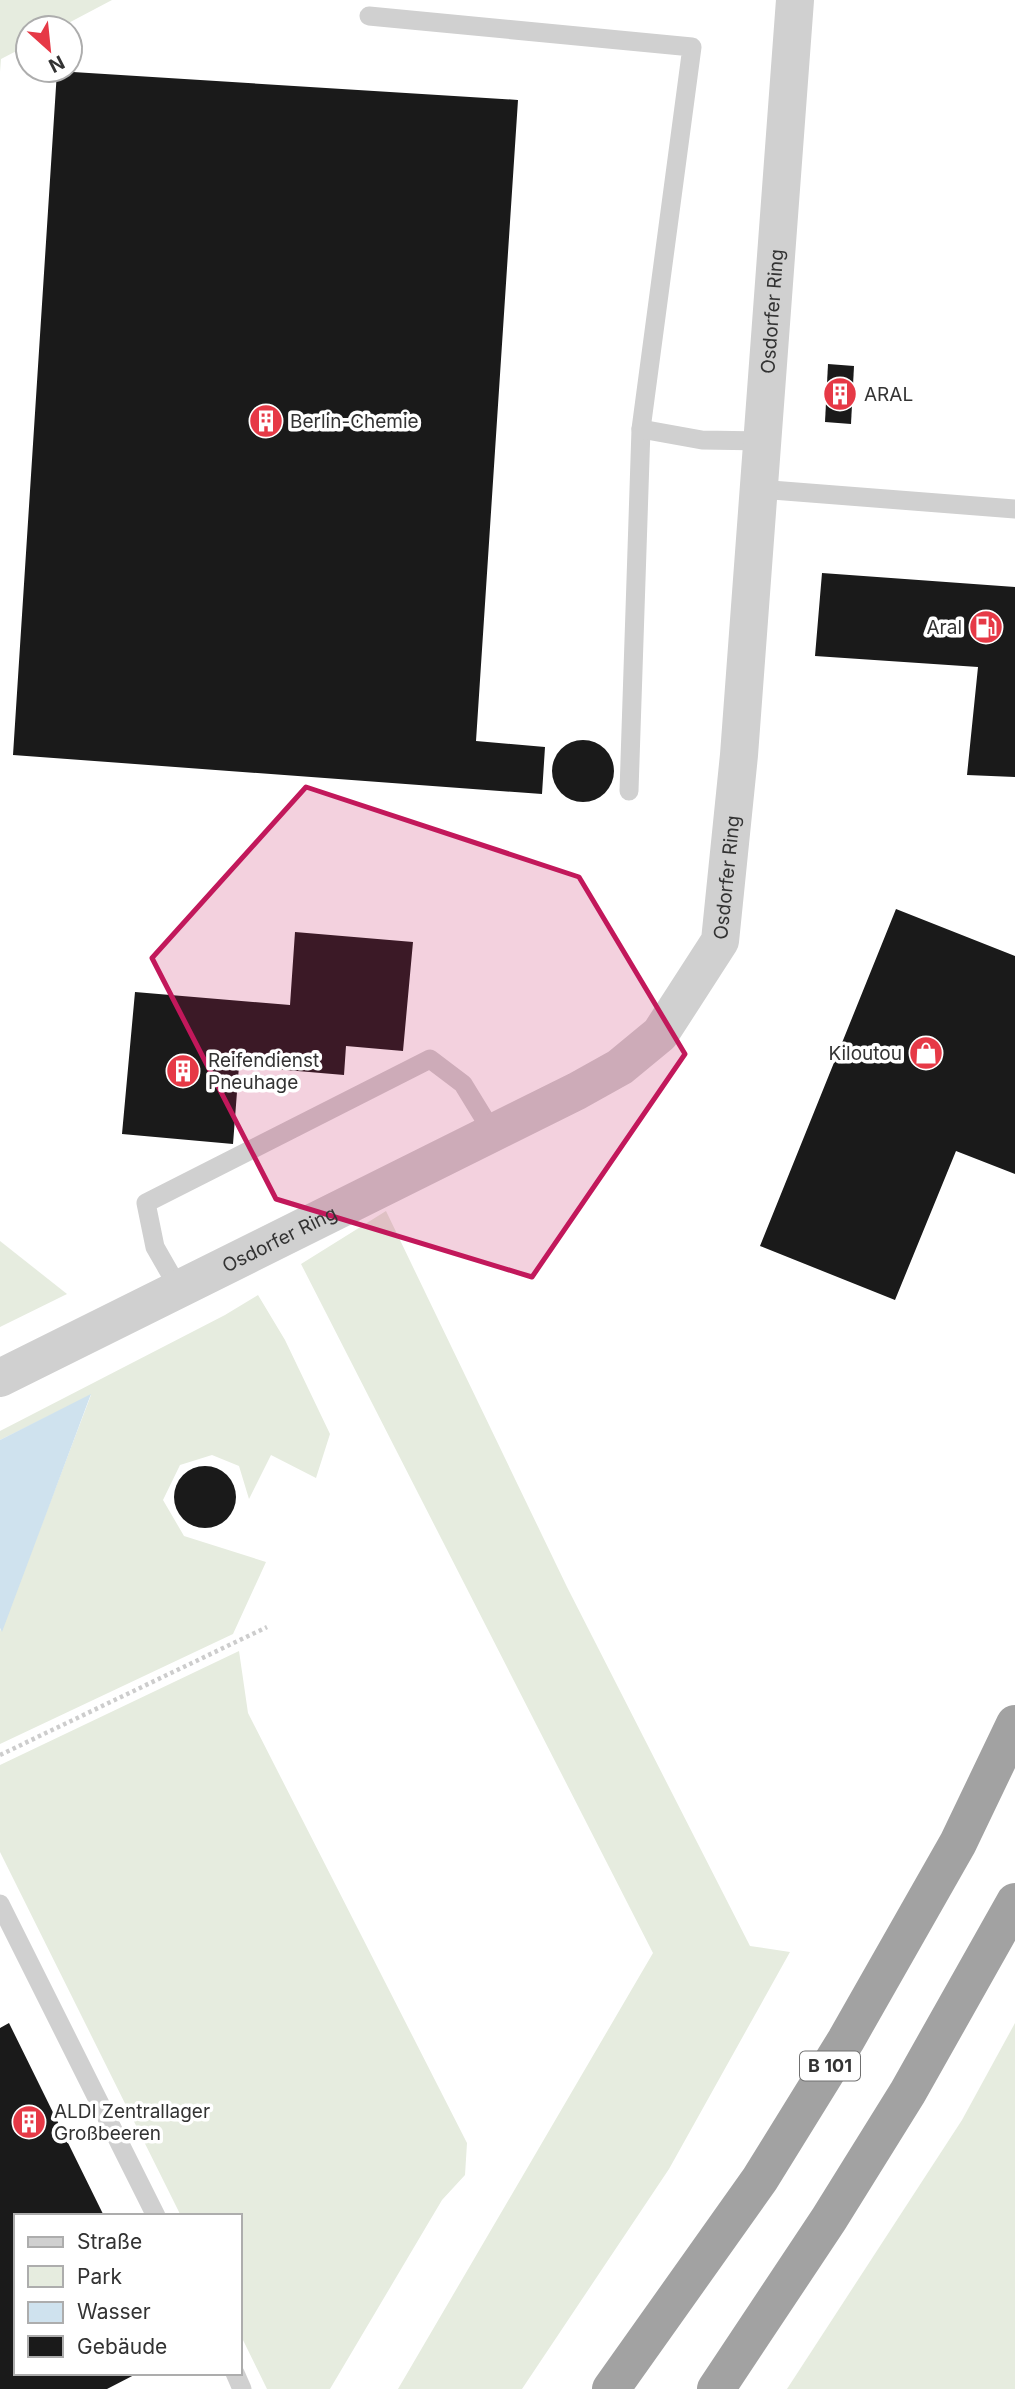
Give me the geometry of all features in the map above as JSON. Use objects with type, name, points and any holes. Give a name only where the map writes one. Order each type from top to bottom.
[{"type":"highway","name":"B 101","points":[[611,2389],[760,2179],[839,2052],[958,1843],[1015,1724]]},
{"type":"highway","points":[[716,2389],[829,2219],[908,2092],[1015,1902]]},
{"type":"street","name":"Osdorfer Ring","points":[[0,1378],[577,1091],[620,1067],[660,1034],[720,941],[739,755],[795,0]]},
{"type":"lane","points":[[369,16],[692,47],[641,429],[629,791]]},
{"type":"lane","points":[[641,429],[702,440],[764,441]]},
{"type":"lane","points":[[759,489],[1015,509]]},
{"type":"lane","points":[[179,1289],[155,1247],[146,1203],[430,1059],[463,1084],[493,1133]]},
{"type":"lane","points":[[0,1904],[155,2214]]},
{"type":"path","points":[[0,1755],[267,1627]]},
{"type":"highlighted area","points":[[306,787],[579,877],[685,1054],[532,1277],[276,1199],[152,958]]},
{"type":"green space","points":[[0,0],[112,0],[84,15],[14,14],[14,52],[1,59],[0,72]]},
{"type":"green space","points":[[386,1211],[567,1587],[750,1946],[790,1952],[669,2169],[522,2389],[398,2389],[653,1953],[301,1264]]},
{"type":"green space","points":[[0,1241],[67,1294],[0,1327]]},
{"type":"green space","points":[[258,1295],[285,1340],[330,1434],[316,1478],[271,1455],[249,1499],[239,1466],[212,1455],[180,1465],[163,1500],[184,1536],[266,1562],[233,1634],[0,1744],[0,1628],[1,1631],[91,1395],[0,1440],[0,1431],[225,1315]]},
{"type":"green space","points":[[239,1651],[248,1713],[467,2143],[465,2175],[442,2200],[330,2389],[267,2389],[242,2338],[242,2214],[180,2214],[0,1852],[0,1765]]},
{"type":"green space","points":[[1015,2023],[1015,2389],[787,2389],[962,2120]]},
{"type":"water","points":[[91,1394],[2,1632],[0,1440]]},
{"type":"building","name":"Berlin-Chemie","points":[[84,73],[518,100],[476,741],[545,747],[542,794],[13,755],[56,84],[84,84]]},
{"type":"building","name":"ARAL","points":[[828,364],[854,366],[851,424],[825,422]]},
{"type":"building","points":[[822,573],[1015,587],[1015,777],[967,775],[978,667],[815,656]]},
{"type":"building","points":[[583,740],[595,742],[605,749],[612,759],[612,783],[605,793],[595,800],[583,802],[571,800],[561,793],[554,783],[552,771],[554,759],[561,749],[571,742]]},
{"type":"building","name":"Kiloutou","points":[[896,909],[1015,956],[1015,1174],[956,1151],[895,1300],[760,1246]]},
{"type":"building","name":"Reifendienst Pneuhage","points":[[295,932],[413,942],[403,1051],[346,1046],[344,1075],[239,1066],[233,1144],[122,1134],[135,992],[290,1005]]},
{"type":"building","points":[[205,1466],[217,1468],[227,1475],[234,1485],[234,1509],[227,1519],[217,1526],[205,1528],[193,1526],[183,1519],[176,1509],[174,1497],[176,1485],[183,1475],[193,1468]]},
{"type":"building","name":"ALDI Zentrallager Großbeeren","points":[[9,2023],[103,2214],[14,2214],[14,2375],[134,2375],[107,2389],[0,2389],[0,2028]]},
{"type":"place","name":"ARAL","points":[[840,394]]},
{"type":"place","name":"Berlin-Chemie","points":[[266,421]]},
{"type":"place","name":"Aral","points":[[986,627]]},
{"type":"place","name":"Kiloutou","points":[[926,1053]]},
{"type":"place","name":"Reifendienst Pneuhage","points":[[183,1071]]},
{"type":"place","name":"ALDI Zentrallager Großbeeren","points":[[29,2122]]}]
